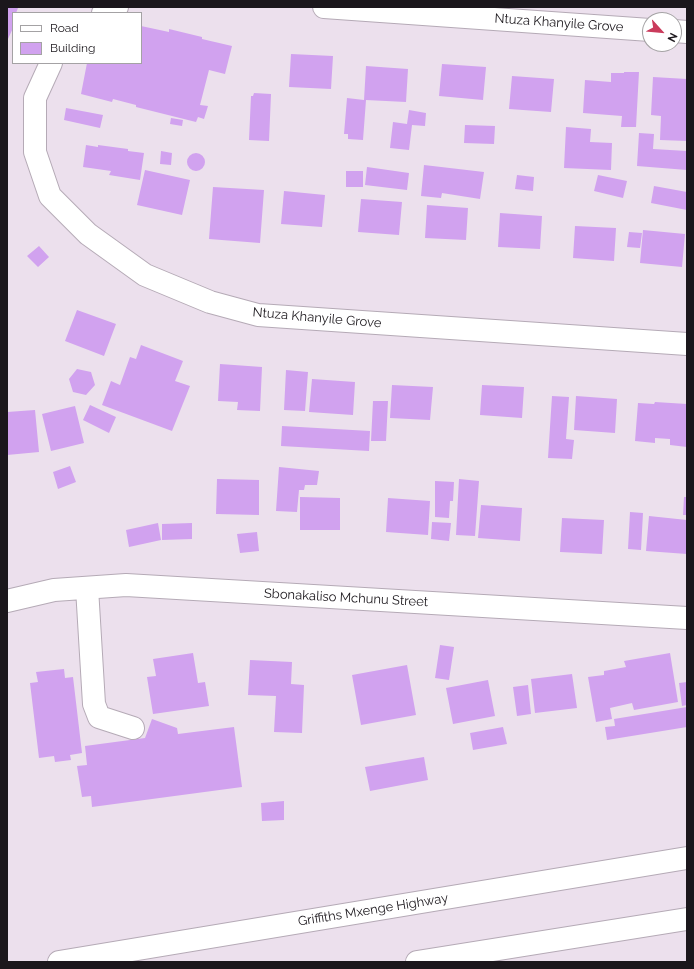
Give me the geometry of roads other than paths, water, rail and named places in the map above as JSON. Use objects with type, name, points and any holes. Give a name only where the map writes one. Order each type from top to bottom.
[{"type":"street","points":[[105,12],[117,7]]},
{"type":"street","name":"Ntuza Khanyile Grove","points":[[324,7],[642,29]]},
{"type":"street","name":"Ntuza Khanyile Grove","points":[[51,64],[35,98],[35,152],[50,196],[88,234],[145,275],[210,302],[258,315],[687,344]]},
{"type":"street","name":"Sbonakaliso Mchunu Street","points":[[7,601],[54,590],[126,585],[687,618]]},
{"type":"street","points":[[87,588],[94,704],[99,718],[133,728]]},
{"type":"street","name":"Griffiths Mxenge Highway","points":[[59,962],[687,858]]},
{"type":"street","points":[[416,962],[687,919]]}]
